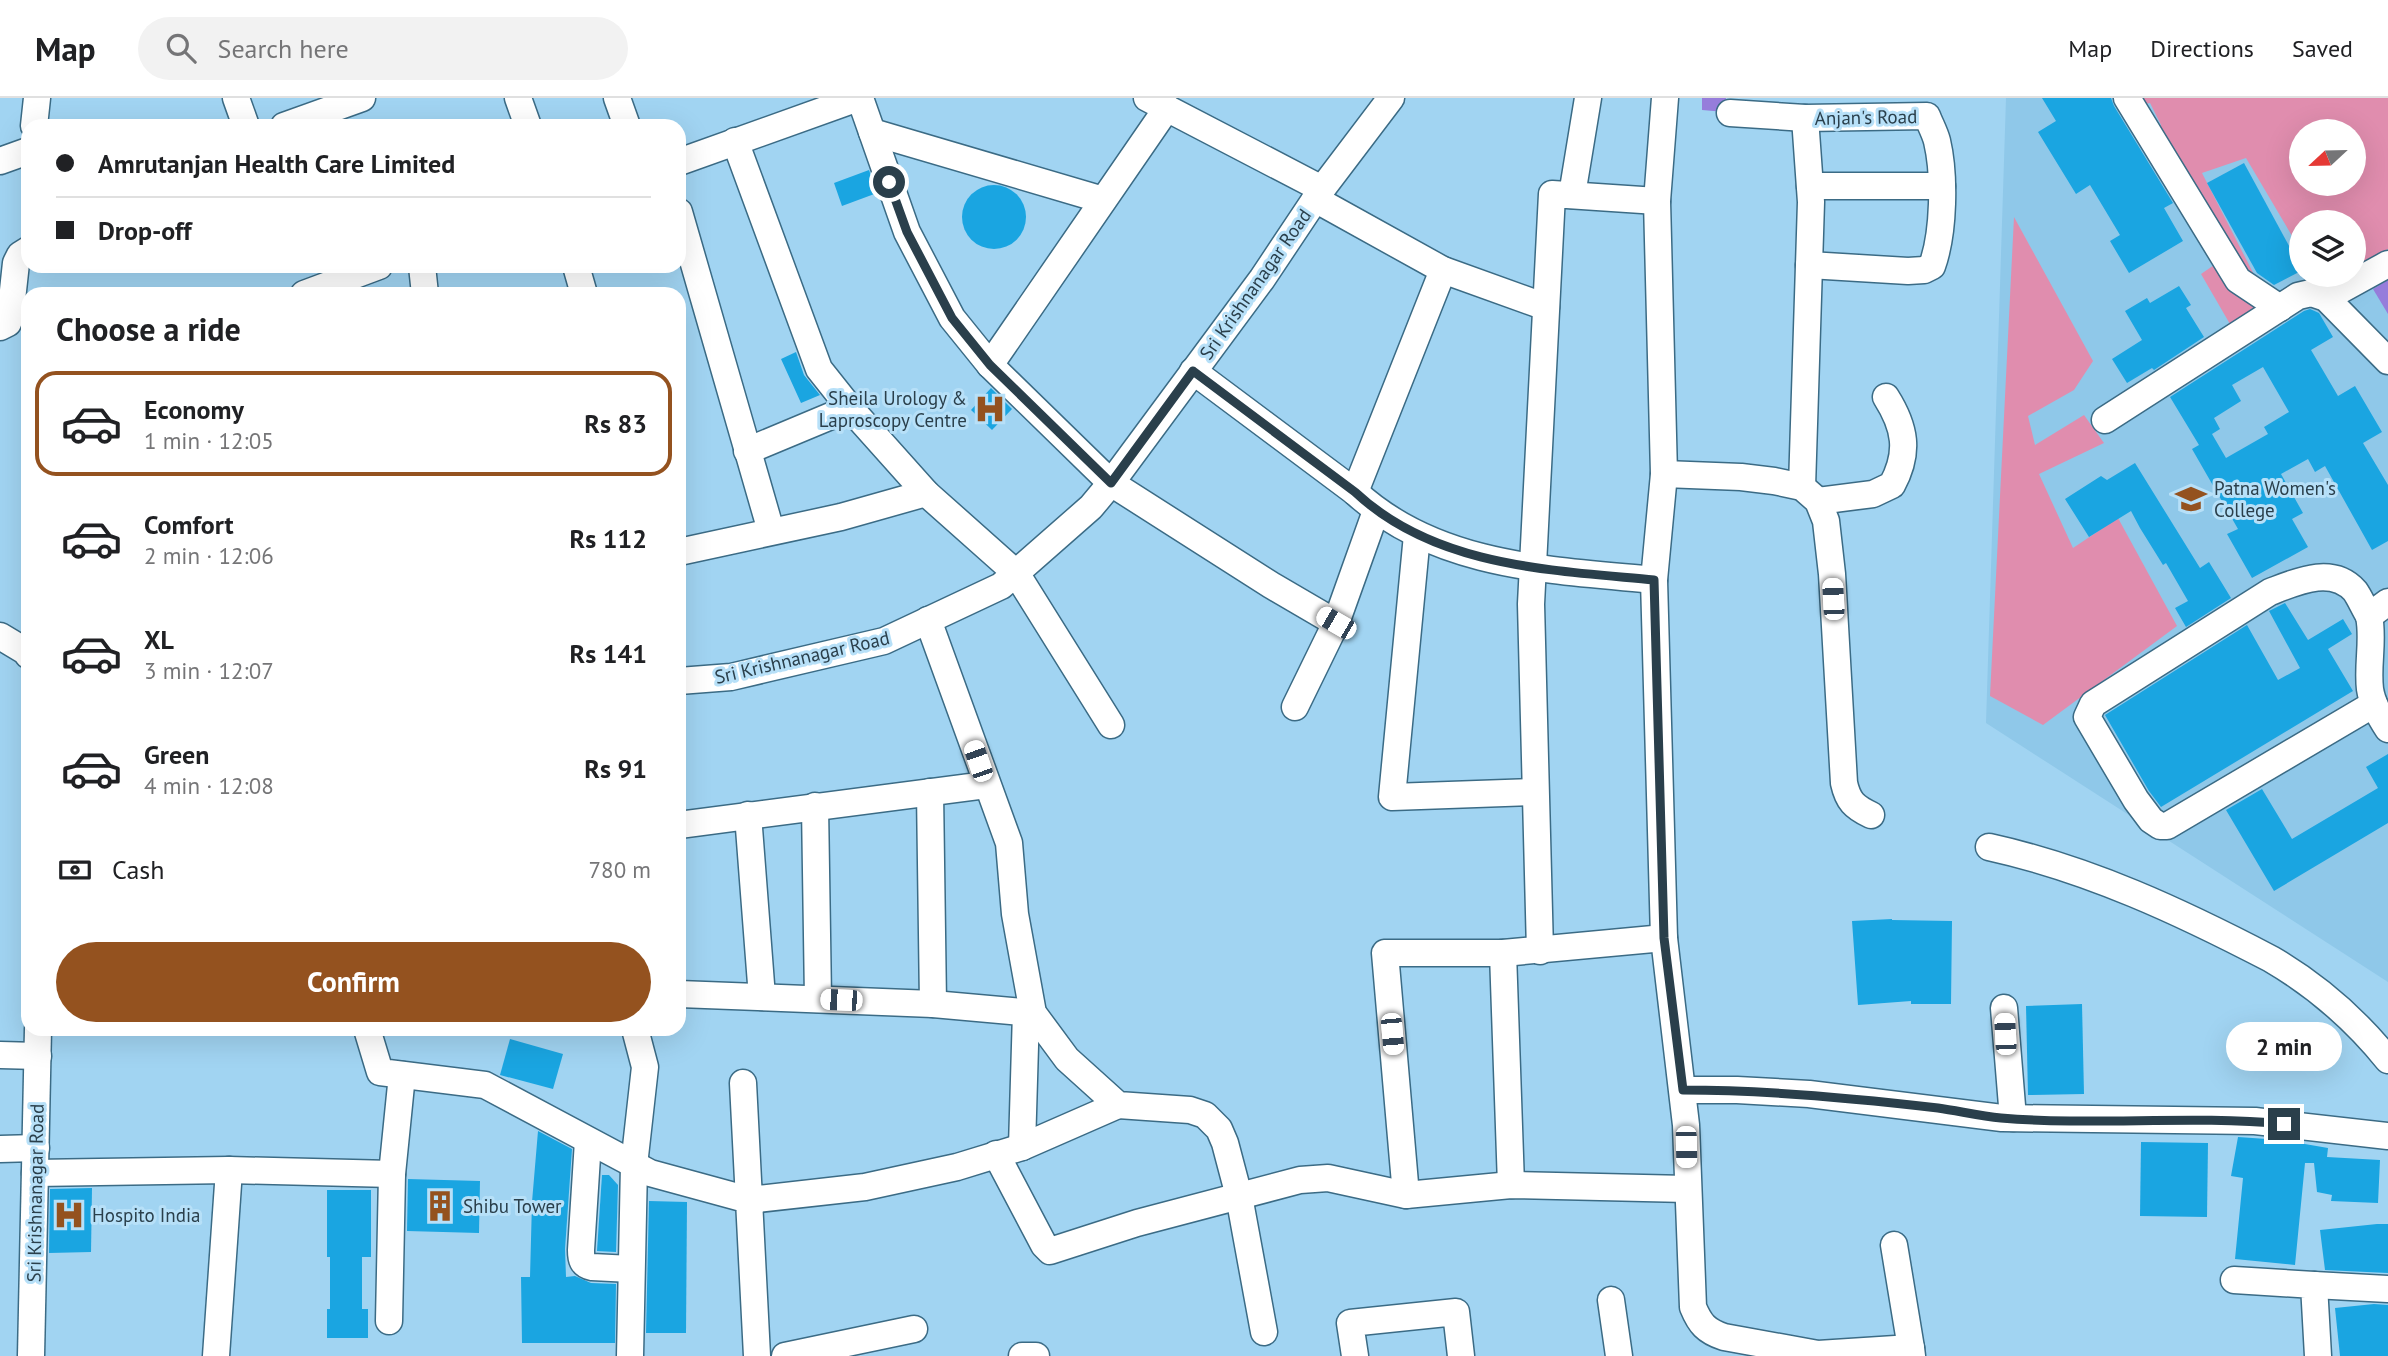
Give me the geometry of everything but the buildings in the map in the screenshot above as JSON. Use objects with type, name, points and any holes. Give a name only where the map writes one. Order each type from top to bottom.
[{"type":"street","points":[[35,119],[37,98]]},
{"type":"street","points":[[236,98],[244,119]]},
{"type":"street","points":[[304,119],[362,98]]},
{"type":"street","points":[[518,98],[526,119]]},
{"type":"street","points":[[617,98],[624,119]]},
{"type":"street","points":[[686,159],[859,98],[907,232],[952,318],[990,365],[1111,483],[1336,623]]},
{"type":"street","name":"Sri Krishnanagar Road","points":[[686,680],[731,677],[884,641],[1001,586],[1091,507],[1111,483],[1262,279],[1318,194],[1391,98]]},
{"type":"street","points":[[1572,195],[1588,98]]},
{"type":"street","points":[[1665,98],[1657,201],[1664,474],[1654,580],[1664,938],[1683,1090],[1693,1307],[1700,1324],[1710,1332],[1724,1337],[1818,1354],[1912,1352],[1894,1245]]},
{"type":"street","points":[[2127,98],[2238,280],[2280,308]]},
{"type":"street","points":[[990,365],[1103,200],[1157,103],[1318,194],[1443,270],[1546,307]]},
{"type":"street","name":"Anjan's Road","points":[[1730,113],[1805,118],[1927,116],[1937,139],[1942,186]]},
{"type":"street","points":[[1805,118],[1810,186],[1810,494],[1826,521],[1832,574],[1844,783],[1847,796],[1855,808],[1871,815]]},
{"type":"street","points":[[872,132],[1103,200]]},
{"type":"street","points":[[735,141],[819,369],[926,493],[1016,573],[1111,725]]},
{"type":"street","points":[[0,161],[21,154]]},
{"type":"street","points":[[1809,265],[1908,271],[1924,270],[1932,266],[1938,239],[1942,186],[1810,186]]},
{"type":"street","points":[[1540,951],[1531,604],[1552,194],[1657,201]]},
{"type":"street","points":[[686,237],[771,531]]},
{"type":"street","points":[[13,322],[16,263],[21,254]]},
{"type":"street","points":[[2326,298],[2388,264]]},
{"type":"street","points":[[1355,492],[1443,270]]},
{"type":"street","points":[[323,287],[360,273]]},
{"type":"street","points":[[2105,420],[2298,296],[2311,293],[2326,298],[2388,361]]},
{"type":"street","points":[[1193,371],[1355,492],[1376,511],[1417,535],[1478,557],[1533,567],[1654,580]]},
{"type":"street","points":[[1664,474],[1741,477],[1810,494],[1873,494],[1892,485],[1901,464],[1902,427],[1886,397]]},
{"type":"street","points":[[747,452],[850,408]]},
{"type":"street","points":[[686,550],[841,517],[926,493]]},
{"type":"street","points":[[1295,707],[1336,623],[1376,511]]},
{"type":"street","points":[[1417,535],[1392,797],[1534,792]]},
{"type":"street","points":[[2374,704],[2167,826],[2160,826],[2151,820],[2136,800],[2087,717],[2093,704],[2270,592],[2294,582],[2320,576],[2342,582],[2378,609],[2372,631],[2370,689],[2374,704],[2388,729]]},
{"type":"street","points":[[928,620],[1009,843],[1015,914],[1029,1012],[1021,1147]]},
{"type":"street","points":[[0,636],[21,650]]},
{"type":"street","points":[[686,824],[986,785]]},
{"type":"street","points":[[930,792],[933,1003]]},
{"type":"street","points":[[815,806],[818,999]]},
{"type":"street","points":[[748,815],[762,997]]},
{"type":"street","points":[[1989,847],[2042,859],[2117,885],[2271,959],[2347,1014],[2388,1060]]},
{"type":"street","points":[[1406,1195],[1385,953],[1503,954],[1664,938]]},
{"type":"street","points":[[1503,954],[1511,1185]]},
{"type":"street","points":[[686,994],[933,1003],[1029,1012],[1067,1059],[1118,1105]]},
{"type":"street","points":[[2004,1008],[2013,1118]]},
{"type":"street","name":"Sri Krishnanagar Road","points":[[31,1356],[38,1036]]},
{"type":"street","points":[[370,1036],[380,1072],[485,1085],[650,1173],[750,1200],[865,1187],[957,1167],[1021,1147],[1118,1105],[1190,1110],[1205,1115],[1219,1129],[1225,1143],[1239,1196],[1264,1332]]},
{"type":"street","points":[[629,1356],[634,1165],[645,1067],[637,1036]]},
{"type":"street","points":[[0,1055],[38,1056]]},
{"type":"street","points":[[389,1321],[392,1174],[402,1075]]},
{"type":"street","points":[[743,1083],[757,1356]]},
{"type":"street","points":[[1683,1090],[1809,1094],[2013,1118],[2255,1121],[2388,1136]]},
{"type":"street","points":[[588,1141],[581,1250],[583,1262],[592,1267],[632,1269]]},
{"type":"street","points":[[0,1149],[35,1161],[392,1174]]},
{"type":"street","points":[[996,1154],[1044,1245],[1050,1251],[1137,1223],[1300,1180],[1328,1178],[1406,1195],[1511,1185],[1686,1189]]},
{"type":"street","points":[[216,1356],[229,1170]]},
{"type":"street","points":[[2234,1280],[2388,1289]]},
{"type":"street","points":[[2314,1285],[2318,1356]]},
{"type":"street","points":[[1611,1300],[1619,1356]]},
{"type":"street","points":[[1355,1356],[1350,1323],[1456,1312],[1461,1356]]},
{"type":"street","points":[[785,1356],[914,1329]]},
{"type":"street","points":[[1022,1356],[1037,1356]]},
{"type":"shaded area","points":[[1702,98],[1726,98],[1725,112],[1702,110]]},
{"type":"shaded area","name":"Patna Women's College","points":[[2006,98],[2388,98],[2388,982],[1986,723]]},
{"type":"shaded area","points":[[2136,98],[2388,98],[2388,249],[2366,262],[2366,210],[2289,210],[2289,231],[2246,158],[2202,173],[2265,296],[2267,310],[2234,331],[2201,274],[2223,259],[2158,133],[2161,125],[2150,103],[2141,105]]},
{"type":"shaded area","points":[[2014,217],[2093,361],[2074,390],[2028,416],[2035,445],[2084,415],[2104,443],[2039,474],[2073,548],[2118,518],[2177,626],[2043,725],[1990,696]]},
{"type":"shaded area","points":[[2388,280],[2388,314],[2373,289]]},
{"type":"place","name":"Sheila Urology & Laproscopy Centre","points":[[990,409]]},
{"type":"place","name":"Patna Women's College","points":[[2191,499]]},
{"type":"place","name":"Shibu Tower","points":[[440,1206]]},
{"type":"place","name":"Hospito India","points":[[69,1215]]},
{"type":"route","points":[[889,182],[907,232],[952,318],[990,365],[1111,483],[1193,371],[1355,492],[1376,511],[1417,535],[1478,557],[1533,567],[1654,580],[1664,938],[1683,1090],[1809,1094],[1938,1108],[2001,1118],[2174,1119],[2284,1124]]}]
